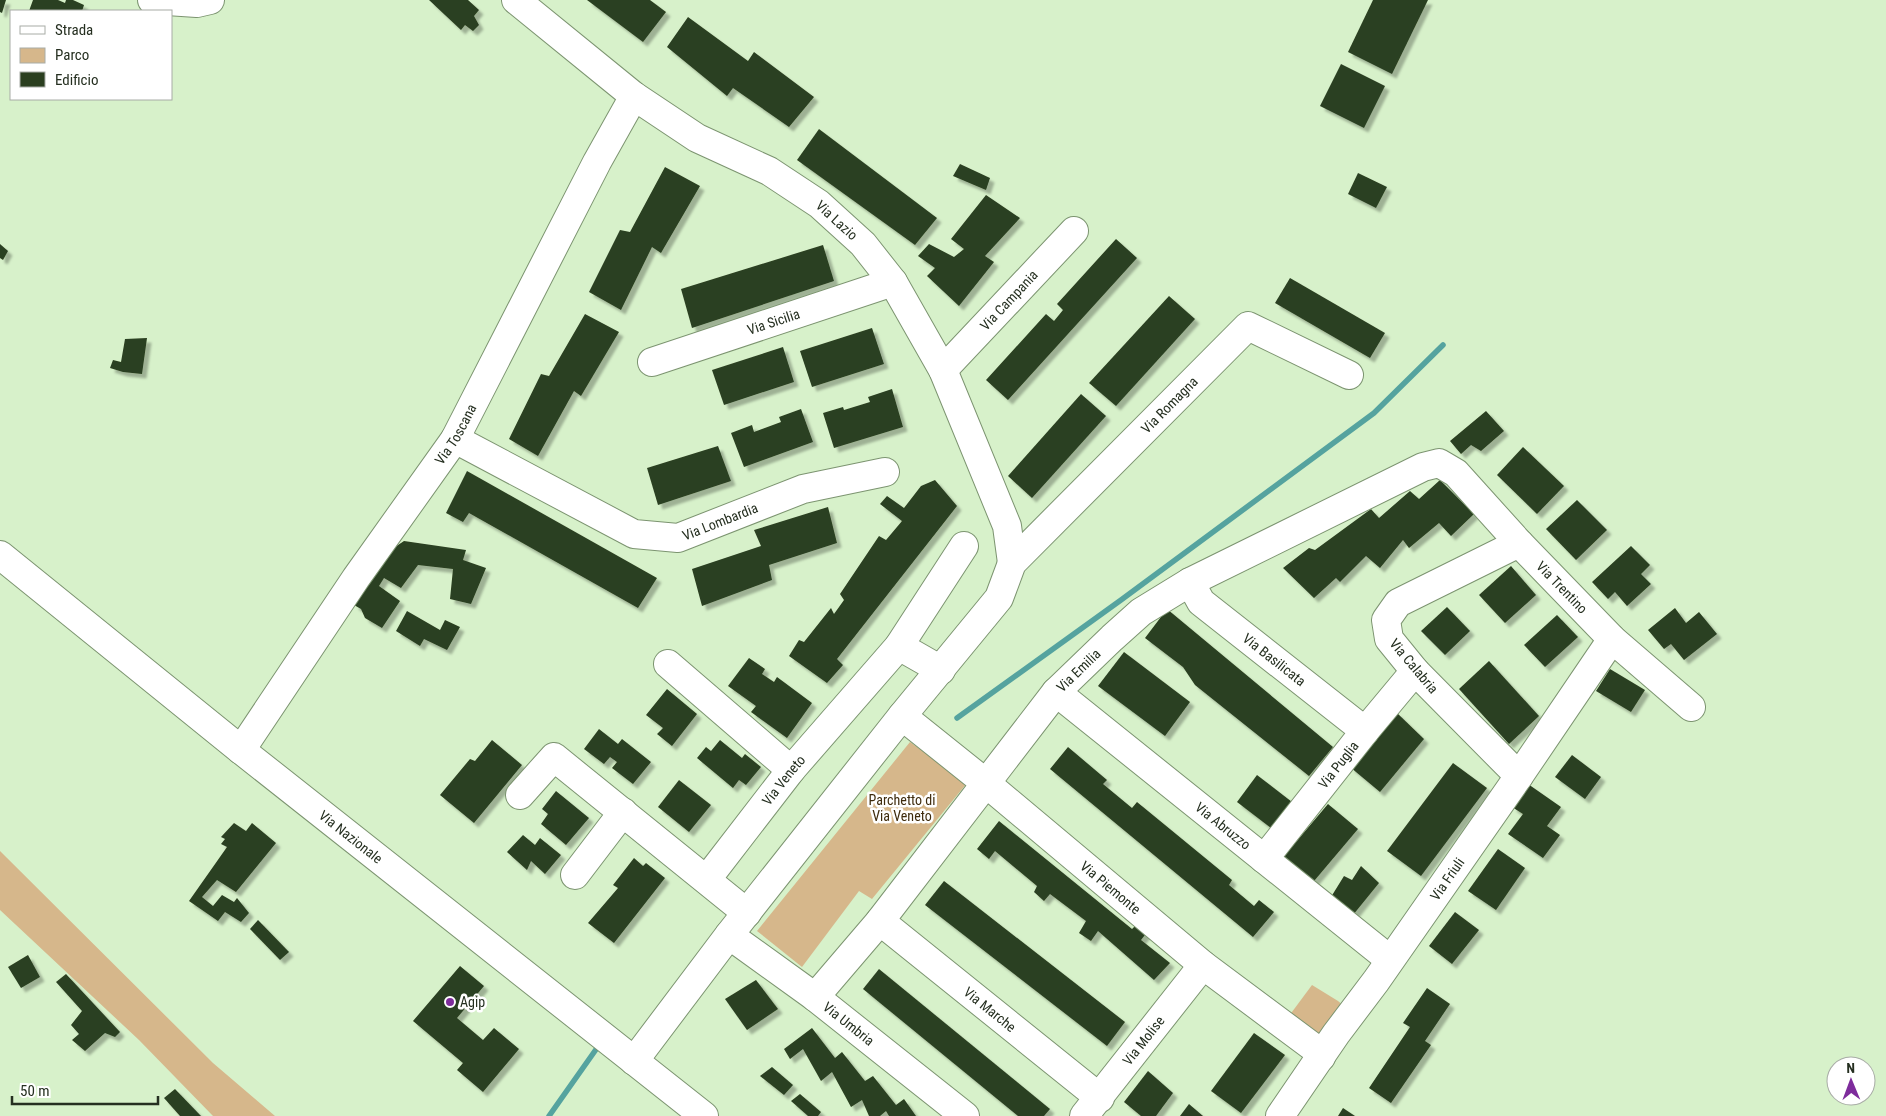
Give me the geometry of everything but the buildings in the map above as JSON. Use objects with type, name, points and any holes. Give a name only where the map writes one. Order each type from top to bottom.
[{"type":"street","points":[[152,0],[197,2],[210,0]]},
{"type":"street","name":"Via Lazio","points":[[516,0],[634,96],[697,138],[769,171],[818,204],[863,244],[893,282],[943,370],[1007,526],[1012,563]]},
{"type":"street","name":"Via Toscana","points":[[241,750],[356,578],[455,439],[597,162],[634,96]]},
{"type":"street","name":"Via Campania","points":[[943,370],[1074,231]]},
{"type":"street","name":"Via Sicilia","points":[[652,362],[893,282]]},
{"type":"street","name":"Via Romagna","points":[[1012,563],[1248,326],[1349,375]]},
{"type":"street","name":"Via Lombardia","points":[[455,439],[634,534],[678,538],[803,489],[885,472]]},
{"type":"street","name":"Via Trentino","points":[[1439,463],[1456,473],[1519,543],[1612,639],[1691,707]]},
{"type":"street","name":"Via Emilia","points":[[815,997],[880,921],[1056,692],[1141,612],[1190,582],[1423,467],[1439,463]]},
{"type":"street","name":"Via Calabria","points":[[1519,543],[1398,604],[1386,620],[1389,639],[1415,671],[1519,776]]},
{"type":"street","name":"Via Veneto","points":[[707,879],[791,770],[898,646],[964,546]]},
{"type":"street","name":"Via Nazionale","points":[[0,555],[241,750],[704,1116]]},
{"type":"street","points":[[634,1061],[747,912],[902,716],[999,598],[1012,563]]},
{"type":"street","name":"Via Basilicata","points":[[1190,582],[1201,602],[1365,732]]},
{"type":"street","name":"Via Friuli","points":[[1280,1116],[1519,776],[1612,639]]},
{"type":"street","points":[[898,646],[941,670]]},
{"type":"street","points":[[668,664],[791,770]]},
{"type":"street","name":"Via Puglia","points":[[1264,859],[1415,671]]},
{"type":"street","name":"Via Abruzzo","points":[[1056,692],[1389,959]]},
{"type":"street","name":"Via Piemonte","points":[[902,716],[987,784],[1203,965],[1313,1047],[1321,1057]]},
{"type":"street","points":[[520,794],[554,757],[747,912]]},
{"type":"street","points":[[575,875],[623,812]]},
{"type":"street","name":"Via Marche","points":[[880,921],[1092,1107]]},
{"type":"street","name":"Via Umbria","points":[[730,934],[815,997],[965,1116]]},
{"type":"street","name":"Via Molise","points":[[1092,1107],[1203,965]]},
{"type":"green space","name":"Parchetto di Via Veneto","points":[[910,742],[967,783],[872,899],[859,891],[802,967],[757,931]]},
{"type":"green space","points":[[0,851],[213,1063],[275,1116],[213,1116],[139,1040],[0,910]]},
{"type":"green space","points":[[1312,985],[1345,1007],[1322,1040],[1289,1016]]},
{"type":"waterway","points":[[957,718],[1121,600],[1374,413],[1443,345]]},
{"type":"waterway","points":[[549,1116],[597,1048]]},
{"type":"place","name":"Agip","points":[[450,1002]]}]
